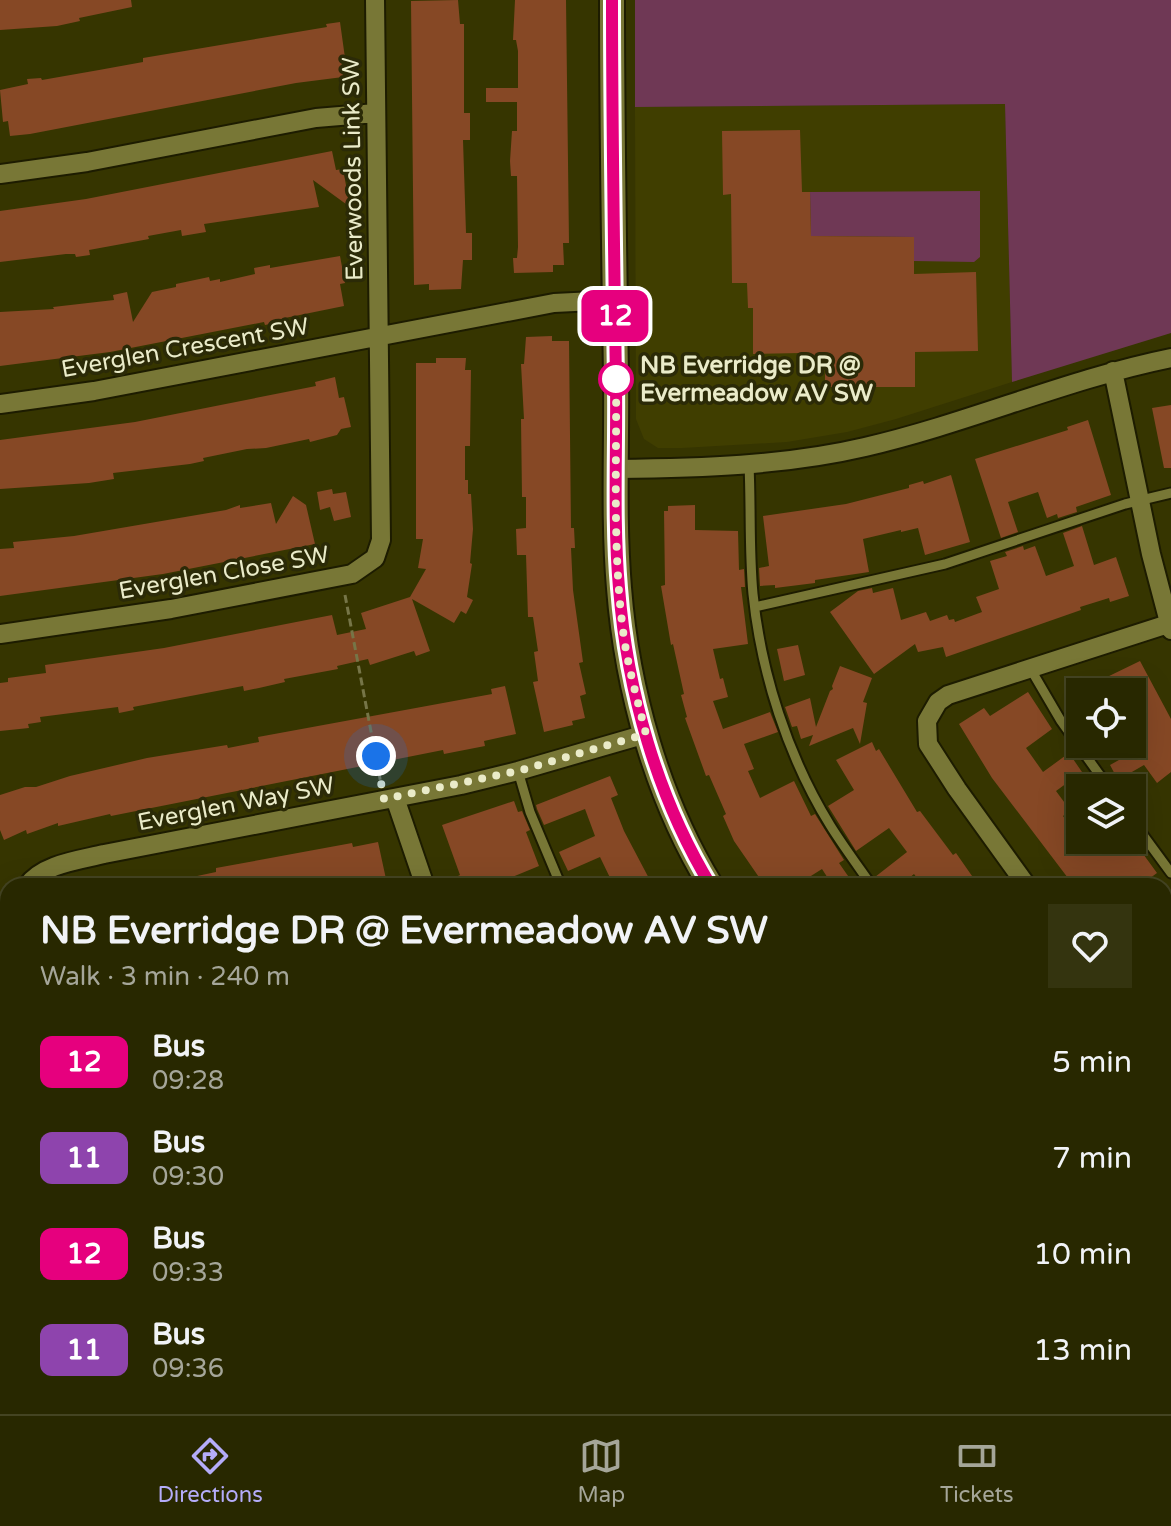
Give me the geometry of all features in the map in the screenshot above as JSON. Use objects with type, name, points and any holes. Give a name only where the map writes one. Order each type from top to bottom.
[{"type":"street","name":"Everwoods Link SW","points":[[375,0],[378,337]]},
{"type":"street","points":[[612,0],[616,469],[619,587],[624,638],[646,734],[670,803],[707,878]]},
{"type":"street","points":[[0,174],[87,162],[316,118],[376,113]]},
{"type":"street","name":"Everglen Crescent SW","points":[[0,404],[94,391],[554,303],[615,300]]},
{"type":"street","name":"Everglen Close SW","points":[[0,634],[171,609],[352,574],[367,566],[375,558],[381,540],[378,337]]},
{"type":"street","points":[[616,469],[749,465],[864,448],[1113,371],[1171,358]]},
{"type":"street","points":[[1021,878],[928,744],[927,721],[938,702],[948,695],[1170,625],[1113,371]]},
{"type":"street","name":"Everglen Way SW","points":[[34,878],[48,870],[104,854],[518,771],[646,734]]},
{"type":"street","points":[[389,798],[422,878]]},
{"type":"lane","points":[[749,465],[750,547],[755,607],[769,681],[796,756],[829,824],[866,878]]},
{"type":"lane","points":[[755,607],[945,564],[1140,500],[1171,493]]},
{"type":"lane","points":[[1030,668],[1061,721],[1099,774]]},
{"type":"lane","points":[[518,771],[530,812],[558,878]]},
{"type":"lane","points":[[1146,839],[1171,873]]},
{"type":"path","points":[[341,576],[389,798]]},
{"type":"shaded area","points":[[635,0],[1171,0],[1171,333],[1012,382],[1005,104],[635,107]]},
{"type":"shaded area","points":[[1005,104],[1012,382],[896,419],[847,432],[787,442],[658,448],[644,439],[636,419],[635,107]]},
{"type":"shaded area","points":[[980,191],[980,257],[974,262],[914,261],[913,237],[811,236],[810,192]]},
{"type":"building","points":[[0,0],[131,0],[132,7],[57,26],[0,30]]},
{"type":"building","points":[[458,0],[460,24],[464,24],[464,113],[470,113],[470,140],[463,140],[466,233],[472,233],[472,260],[463,260],[461,289],[429,290],[429,284],[414,285],[411,1]]},
{"type":"building","points":[[515,0],[566,0],[569,243],[563,243],[564,265],[553,265],[553,272],[514,273],[513,258],[517,258],[518,247],[517,176],[511,176],[510,161],[512,131],[517,131],[517,102],[486,102],[486,88],[518,88],[518,51],[516,40],[513,40]]},
{"type":"building","points":[[340,22],[345,58],[341,58],[343,77],[296,83],[30,134],[10,136],[8,121],[3,122],[0,90],[28,84],[27,79],[42,80],[143,62],[143,58],[327,27],[326,24]]},
{"type":"building","points":[[800,130],[802,192],[810,192],[811,236],[914,237],[914,274],[976,272],[978,351],[915,352],[915,387],[825,387],[825,361],[801,361],[801,353],[753,354],[753,308],[748,308],[747,283],[732,283],[731,194],[723,195],[722,131]]},
{"type":"building","points":[[332,151],[336,170],[343,169],[350,207],[313,180],[319,207],[204,224],[206,232],[182,236],[181,230],[148,236],[149,239],[89,250],[90,255],[76,257],[75,254],[66,254],[0,262],[0,211],[86,199]]},
{"type":"building","points":[[340,256],[345,283],[340,284],[344,306],[265,325],[264,322],[110,352],[0,366],[0,312],[54,309],[114,300],[113,295],[127,292],[133,322],[152,292],[176,287],[176,284],[209,277],[210,281],[220,279],[220,282],[255,274],[254,268]]},
{"type":"building","points":[[552,336],[552,341],[569,341],[571,528],[574,528],[575,548],[571,548],[573,590],[583,662],[579,663],[586,694],[580,696],[585,718],[572,721],[573,725],[544,732],[533,682],[538,681],[534,652],[538,651],[533,617],[528,617],[526,555],[517,555],[516,529],[526,528],[526,497],[522,497],[521,419],[524,419],[521,364],[524,364],[526,337]]},
{"type":"building","points":[[436,358],[466,358],[465,370],[471,370],[470,446],[465,446],[465,480],[468,480],[468,494],[471,494],[473,529],[467,597],[473,600],[466,614],[461,611],[454,623],[412,599],[430,651],[416,656],[414,651],[370,665],[368,659],[259,688],[244,691],[243,686],[133,707],[134,710],[119,713],[118,707],[40,717],[41,722],[28,724],[29,728],[0,731],[0,683],[8,682],[8,678],[46,673],[45,665],[164,648],[332,615],[337,635],[366,629],[361,613],[410,597],[426,569],[418,568],[423,539],[416,539],[416,363],[436,363]]},
{"type":"building","points":[[335,377],[339,398],[344,397],[351,427],[341,429],[337,435],[310,442],[309,439],[247,449],[203,458],[204,461],[190,464],[113,473],[114,479],[0,489],[0,440],[135,422],[316,386],[315,382]]},
{"type":"building","points":[[1171,405],[1171,468],[1164,468],[1152,408]]},
{"type":"building","points":[[1088,420],[1111,495],[1076,507],[1077,512],[1058,518],[1057,514],[1047,518],[1038,492],[1008,502],[1018,532],[1001,538],[975,459],[1068,430],[1067,427]]},
{"type":"building","points":[[951,475],[970,542],[925,555],[918,528],[901,530],[863,539],[869,572],[815,580],[815,583],[775,588],[775,585],[760,586],[759,568],[769,566],[763,516],[846,504]]},
{"type":"building","points":[[332,489],[333,494],[346,492],[351,517],[334,521],[330,507],[320,510],[317,492]]},
{"type":"building","points":[[293,496],[306,505],[315,544],[163,574],[0,596],[0,549],[14,548],[13,542],[74,536],[240,505],[240,508],[271,503],[276,524]]},
{"type":"building","points":[[695,505],[695,530],[738,531],[739,570],[744,569],[745,587],[741,587],[748,644],[713,649],[728,697],[713,701],[723,729],[770,712],[778,732],[744,744],[754,769],[748,771],[760,798],[794,781],[811,816],[815,814],[844,860],[839,863],[849,878],[828,878],[822,869],[808,878],[759,878],[734,841],[723,816],[726,814],[709,775],[706,776],[685,718],[681,695],[684,694],[671,645],[661,586],[665,585],[664,511],[668,511],[668,506]]},
{"type":"building","points":[[1082,526],[1094,565],[1116,557],[1129,596],[1110,602],[1109,598],[1080,607],[1081,610],[946,657],[943,647],[918,652],[915,644],[874,674],[830,612],[858,591],[872,588],[873,593],[893,588],[901,620],[926,612],[930,621],[947,615],[949,620],[954,619],[955,622],[982,612],[976,597],[999,589],[990,561],[1007,556],[1005,552],[1023,546],[1024,550],[1035,546],[1046,576],[1074,566],[1063,533]]},
{"type":"building","points":[[798,645],[805,675],[784,681],[777,649]]},
{"type":"building","points":[[1140,661],[1171,719],[1171,772],[1157,783],[1144,765],[1128,774],[1115,774],[1110,765],[1122,758],[1146,758],[1146,678],[1105,678]]},
{"type":"building","points":[[840,666],[872,678],[863,702],[867,703],[860,744],[853,728],[809,746],[813,735],[801,739],[797,726],[792,727],[785,707],[810,698],[816,727]]},
{"type":"building","points":[[505,686],[516,734],[484,741],[485,746],[444,754],[443,750],[58,826],[58,823],[27,834],[26,830],[4,840],[0,830],[0,795],[25,787],[36,787],[147,758],[227,745],[228,748],[259,742],[258,737],[492,694],[491,689]]},
{"type":"building","points":[[1028,692],[1052,729],[1026,748],[1043,772],[1066,755],[1066,758],[1072,758],[1082,772],[1066,774],[1066,784],[1056,791],[1066,805],[1063,816],[1066,820],[1066,854],[1143,854],[1157,873],[1150,878],[1068,878],[992,778],[959,724],[984,708],[990,716]]},
{"type":"building","points":[[872,742],[917,812],[920,811],[953,855],[956,853],[973,878],[917,878],[914,874],[909,878],[875,878],[907,852],[889,828],[856,851],[828,806],[854,790],[836,760]]},
{"type":"building","points":[[610,776],[618,795],[611,798],[649,878],[610,878],[600,857],[568,871],[559,852],[595,836],[585,809],[544,825],[536,805]]},
{"type":"building","points":[[514,801],[530,830],[526,832],[539,866],[510,878],[454,878],[460,875],[442,825]]},
{"type":"building","points":[[378,842],[386,878],[188,878],[216,872],[216,868],[352,843],[353,847]]},
{"type":"bus line","name":"12","points":[[612,0],[617,539],[624,638],[634,688],[658,773],[707,878]]},
{"type":"place","name":"NB Everridge DR @ Evermeadow AV SW","points":[[616,379]]},
{"type":"route","points":[[376,756],[384,799],[518,771],[646,734],[624,638],[619,587],[616,379]]}]
